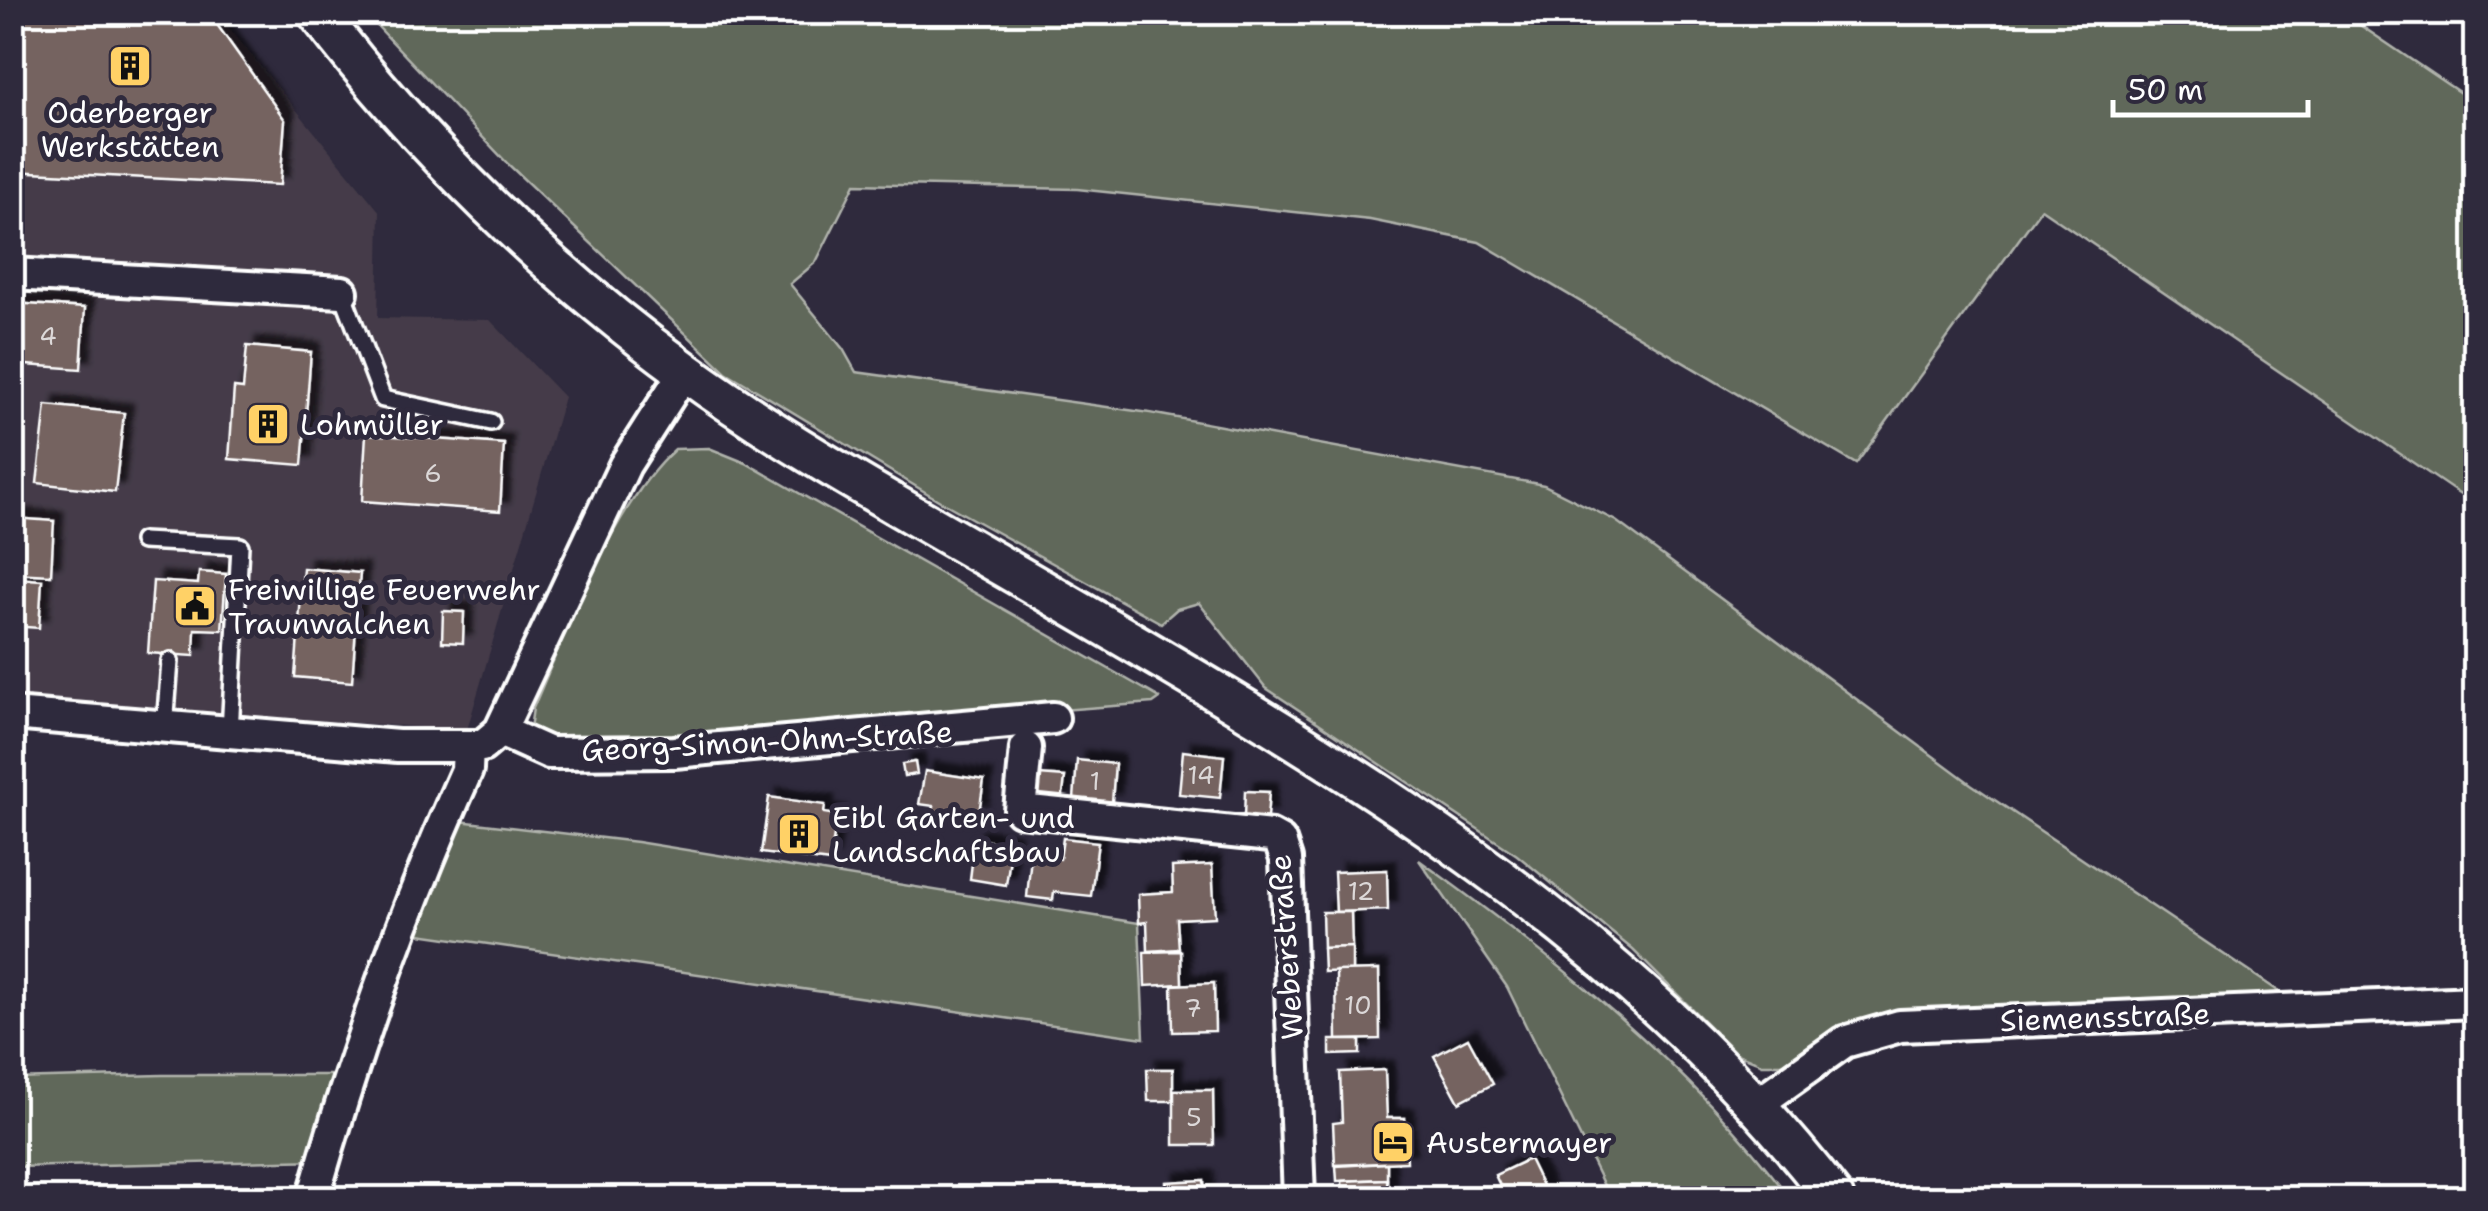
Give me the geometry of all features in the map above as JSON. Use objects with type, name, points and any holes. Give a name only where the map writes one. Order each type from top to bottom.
[{"type":"street","points":[[317,12],[397,111],[479,195],[610,313],[685,371],[841,474],[1200,680],[1390,799],[1493,871],[1611,963],[1756,1104],[1834,1198]]},
{"type":"street","points":[[12,274],[342,292]]},
{"type":"street","points":[[12,714],[230,732],[482,746],[500,732],[625,465],[685,371]]},
{"type":"street","name":"Georg-Simon-Ohm-Straße","points":[[500,732],[549,753],[660,753],[962,730],[1053,718]]},
{"type":"street","points":[[313,1198],[400,924],[467,770],[468,747]]},
{"type":"street","name":"Weberstraße","points":[[1026,748],[1020,810],[1270,836],[1280,841],[1286,859],[1298,1198]]},
{"type":"street","name":"Siemensstraße","points":[[1756,1104],[1844,1042],[1900,1026],[2476,1002]]},
{"type":"lane","points":[[342,292],[382,400],[491,422]]},
{"type":"lane","points":[[142,541],[240,546],[230,732]]},
{"type":"lane","points":[[165,727],[170,662]]},
{"type":"shaded area","points":[[12,13],[217,13],[380,212],[378,318],[490,320],[564,397],[467,730],[13,701]]},
{"type":"green space","points":[[365,13],[2342,13],[2475,103],[2475,505],[2041,209],[1856,464],[1479,242],[1370,220],[1077,189],[855,184],[816,262],[790,284],[843,349],[856,372],[1150,413],[1544,485],[1616,521],[1971,784],[2296,1003],[2025,1011],[1793,1064],[1762,1064],[1737,1054],[1633,950],[1517,855],[1266,688],[1199,603],[1177,609],[1161,623],[940,501],[726,372],[508,164]]},
{"type":"green space","points":[[709,448],[746,463],[1160,698],[1153,703],[774,732],[550,740],[530,729],[533,708],[576,607],[631,503],[675,449]]},
{"type":"green space","points":[[450,820],[637,842],[1139,923],[1144,1038],[405,932]]},
{"type":"green space","points":[[1419,860],[1618,1016],[1708,1102],[1790,1198],[1610,1198],[1507,987]]},
{"type":"green space","points":[[348,1075],[325,1160],[13,1167],[12,1079]]},
{"type":"building","name":"Oderberger Werkstätten","points":[[12,12],[208,12],[285,120],[280,185],[12,171]]},
{"type":"building","points":[[12,303],[85,308],[81,369],[12,364]]},
{"type":"building","name":"Lohmüller","points":[[247,346],[311,352],[302,465],[229,459],[234,388],[243,389]]},
{"type":"building","points":[[46,405],[124,413],[115,492],[37,483]]},
{"type":"building","points":[[366,434],[504,444],[500,511],[362,501]]},
{"type":"building","points":[[12,518],[54,521],[51,575],[12,573]]},
{"type":"building","points":[[303,568],[360,573],[352,682],[295,677]]},
{"type":"building","points":[[199,572],[226,574],[222,630],[195,629],[194,656],[148,653],[153,581],[198,584]]},
{"type":"building","points":[[12,578],[42,580],[39,628],[12,626]]},
{"type":"building","points":[[443,611],[464,612],[463,643],[442,642]]},
{"type":"building","points":[[1183,751],[1224,756],[1220,798],[1179,794]]},
{"type":"building","points":[[1077,760],[1115,764],[1112,802],[1074,799]]},
{"type":"building","points":[[915,762],[917,774],[904,776],[902,764]]},
{"type":"building","points":[[925,771],[984,780],[979,813],[957,810],[955,820],[932,816],[934,806],[919,804]]},
{"type":"building","points":[[1039,775],[1065,777],[1062,803],[1037,801]]},
{"type":"building","points":[[1245,791],[1269,792],[1267,818],[1244,817]]},
{"type":"building","name":"Eibl Garten- und Landschaftsbau","points":[[769,797],[825,805],[824,813],[837,815],[830,862],[761,853]]},
{"type":"building","points":[[1063,838],[1098,842],[1091,896],[1054,892],[1053,900],[1027,897],[1031,856],[1060,859]]},
{"type":"building","points":[[975,839],[1012,844],[1006,885],[970,879]]},
{"type":"building","points":[[1212,865],[1215,917],[1177,919],[1179,949],[1148,951],[1147,922],[1139,923],[1138,894],[1173,892],[1172,867]]},
{"type":"building","points":[[1387,870],[1388,910],[1336,912],[1334,872]]},
{"type":"building","points":[[1322,912],[1351,912],[1352,947],[1323,948]]},
{"type":"building","points":[[1352,947],[1352,971],[1324,972],[1323,948]]},
{"type":"building","points":[[1181,951],[1182,984],[1145,986],[1144,952]]},
{"type":"building","points":[[1379,970],[1380,1039],[1337,1040],[1336,971]]},
{"type":"building","points":[[1214,983],[1215,1031],[1173,1032],[1172,985]]},
{"type":"building","points":[[1468,1038],[1493,1084],[1459,1102],[1434,1056]]},
{"type":"building","points":[[1330,1040],[1360,1040],[1360,1054],[1330,1055]]},
{"type":"building","points":[[1147,1069],[1173,1069],[1173,1101],[1148,1101]]},
{"type":"building","points":[[1385,1070],[1387,1118],[1405,1118],[1407,1162],[1335,1165],[1333,1123],[1342,1122],[1340,1072]]},
{"type":"building","points":[[1174,1090],[1213,1090],[1214,1145],[1174,1145]]},
{"type":"building","points":[[1529,1159],[1547,1196],[1506,1198],[1495,1175]]},
{"type":"building","points":[[1387,1163],[1387,1179],[1337,1181],[1336,1166]]},
{"type":"building","points":[[1387,1179],[1388,1198],[1343,1198],[1342,1181]]},
{"type":"building","points":[[1204,1180],[1205,1198],[1167,1198],[1166,1182]]},
{"type":"place","name":"Oderberger Werkstätten","points":[[130,66]]},
{"type":"place","name":"Lohmüller","points":[[268,424]]},
{"type":"place","name":"Freiwillige Feuerwehr Traunwalchen","points":[[195,606]]},
{"type":"place","name":"Eibl Garten- und Landschaftsbau","points":[[799,834]]},
{"type":"place","name":"Austermayer","points":[[1393,1142]]}]
